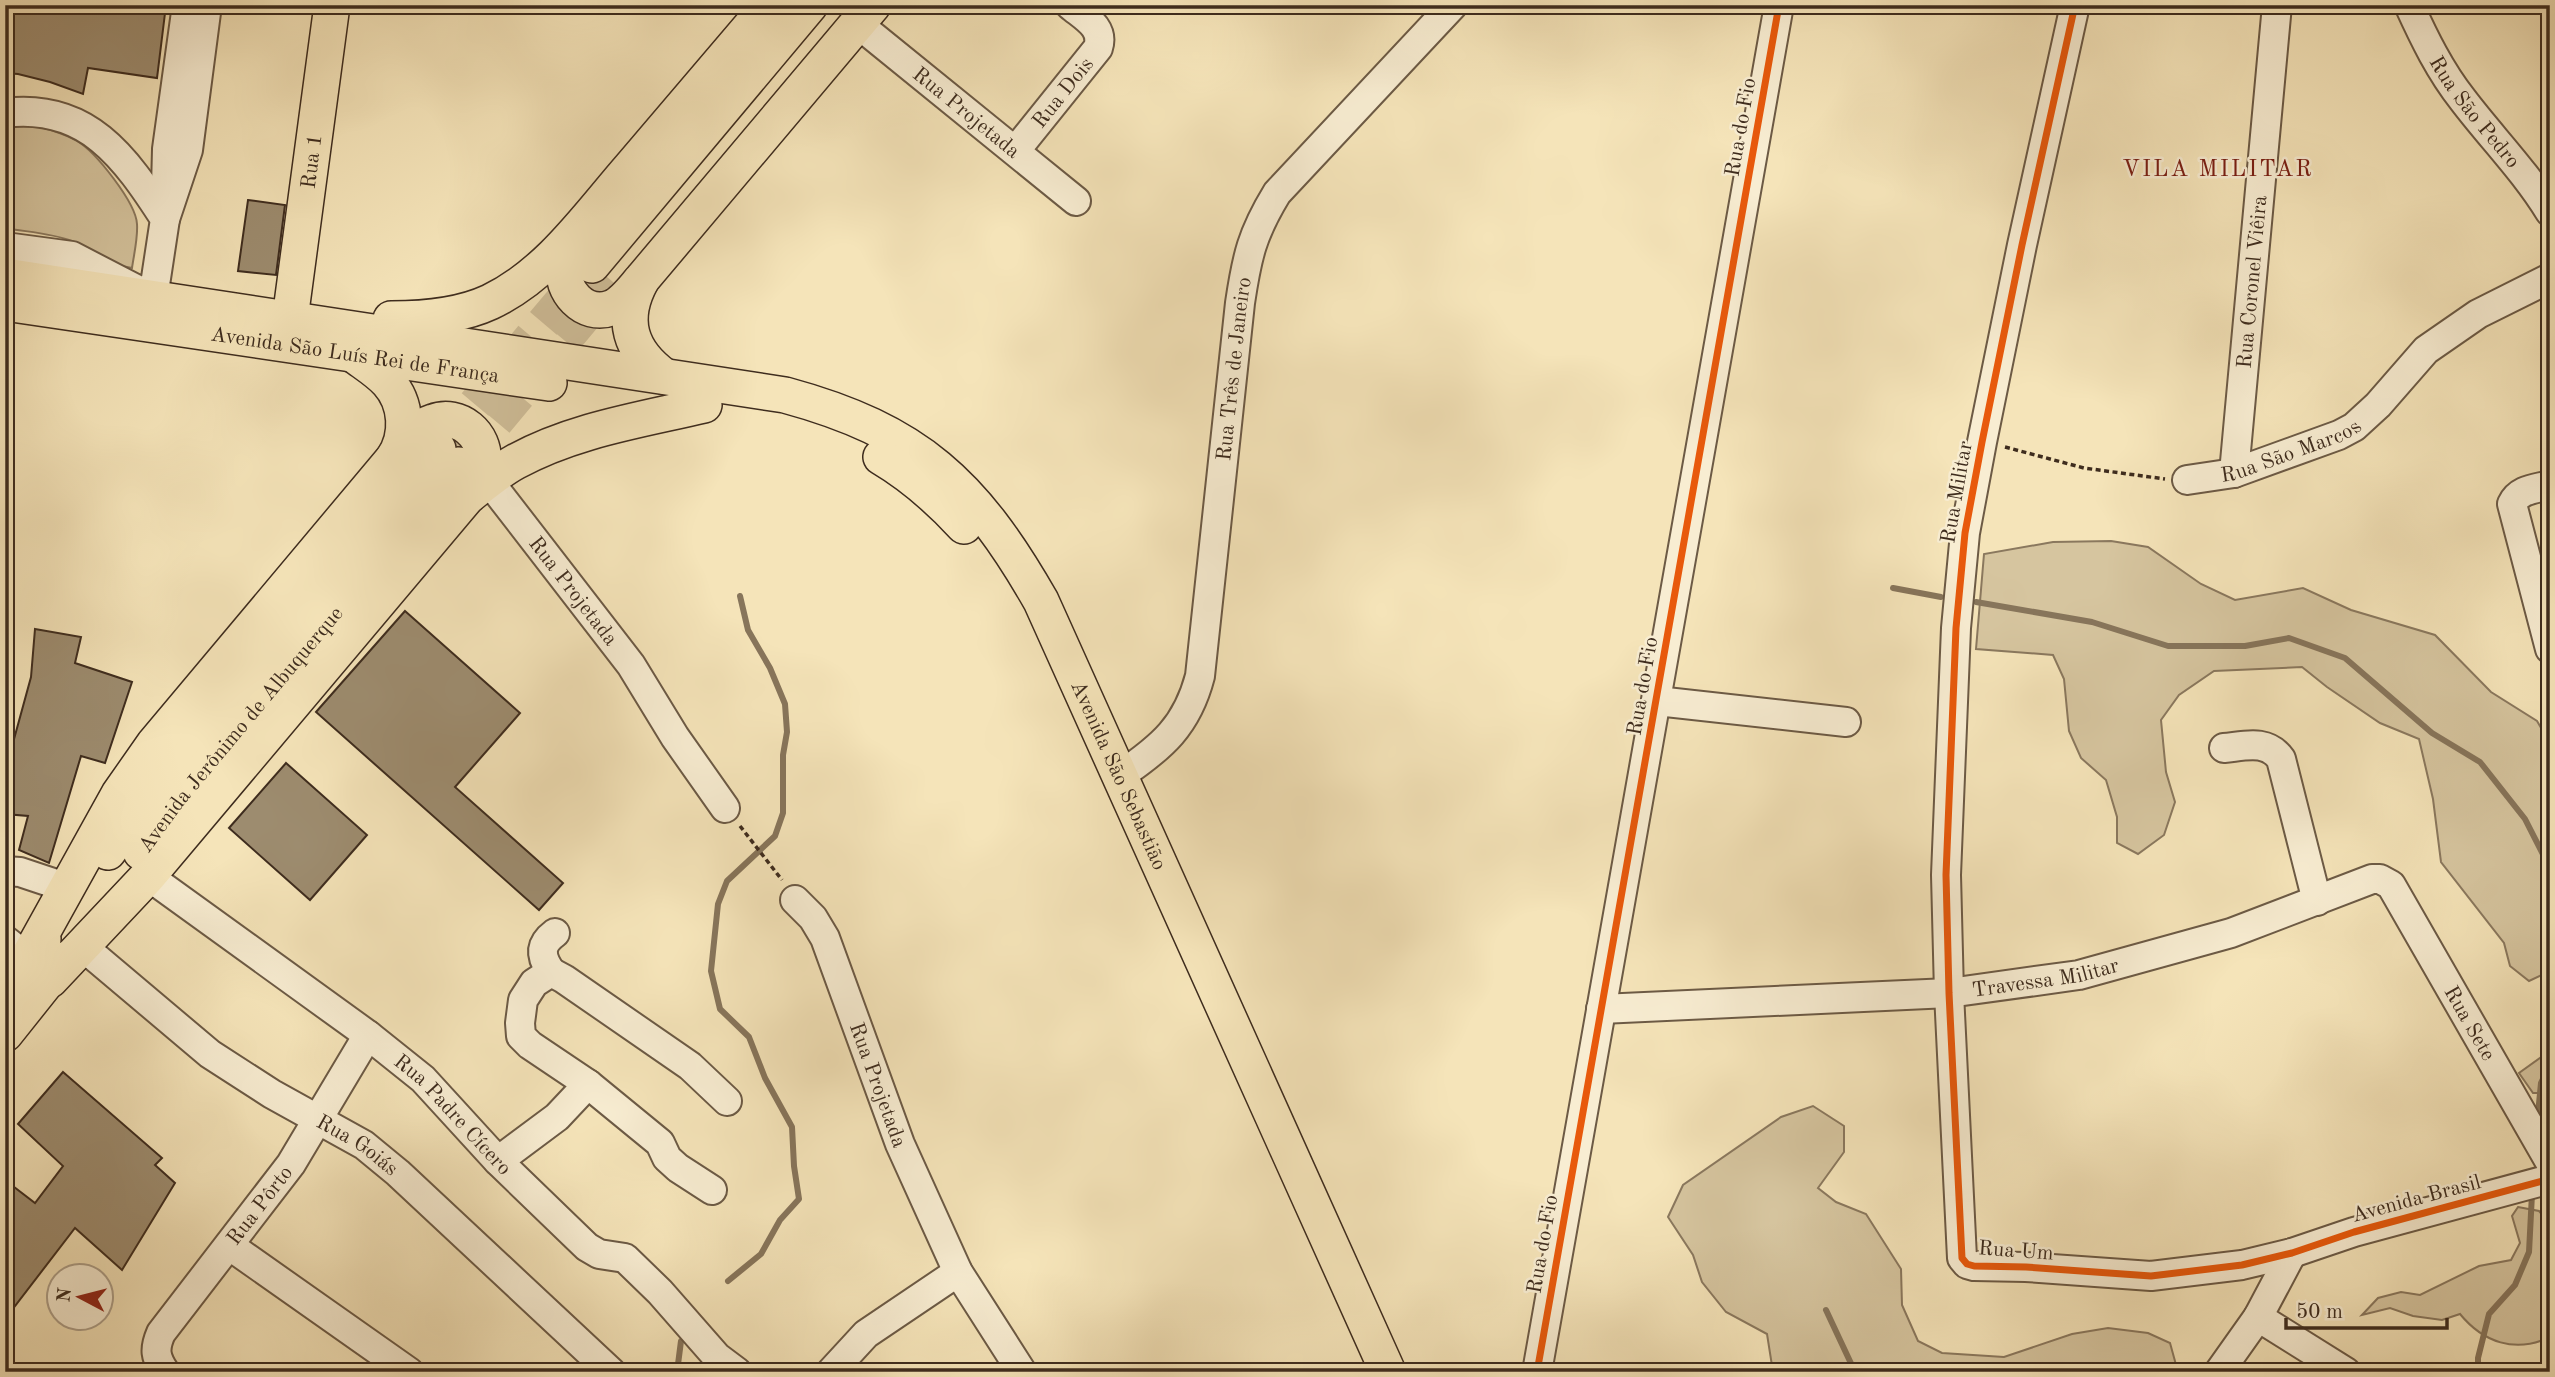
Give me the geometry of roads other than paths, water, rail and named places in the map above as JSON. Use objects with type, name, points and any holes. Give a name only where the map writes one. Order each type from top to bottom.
[{"type":"main road","name":"Rua 1","points":[[290,318],[332,5]]},
{"type":"main road","points":[[290,318],[433,317],[473,309],[492,301],[534,274],[593,211],[769,5]]},
{"type":"main road","points":[[593,211],[565,261],[564,276],[570,293],[584,306],[608,309],[619,304],[616,275],[810,5]]},
{"type":"main road","points":[[616,275],[859,11]]},
{"type":"main road","points":[[616,275],[631,303],[632,334],[643,358],[664,376]]},
{"type":"main road","name":"Avenida São Luís Rei de França","points":[[5,276],[664,376]]},
{"type":"main road","name":"Avenida São Luís Rei de França","points":[[5,303],[704,405]]},
{"type":"main road","points":[[28,959],[65,887],[119,794],[153,744],[398,451],[403,427],[399,400],[383,376],[354,355]]},
{"type":"main road","name":"Avenida São Sebastião","points":[[664,376],[785,395],[828,407],[868,423],[910,446],[943,471],[973,499],[1001,534],[1041,601],[1388,1372]]},
{"type":"main road","points":[[28,959],[82,946],[148,876],[463,473],[512,463],[592,431],[704,405]]},
{"type":"main road","name":"Avenida São Sebastião","points":[[704,405],[782,417],[823,428],[864,447],[903,470],[941,501],[971,533],[998,569],[1023,612],[1107,788],[1363,1372]]},
{"type":"main road","points":[[393,458],[430,422],[444,419],[463,424],[473,431],[479,440],[484,459],[480,473],[463,473]]},
{"type":"main road","name":"Avenida Jerônimo de Albuquerque","points":[[5,985],[67,910],[158,783],[463,473]]},
{"type":"main road","name":"Avenida Jerônimo de Albuquerque","points":[[5,1034],[28,959]]},
{"type":"street","points":[[165,219],[167,149],[187,5]]},
{"type":"street","points":[[5,247],[72,256],[153,298],[198,5]]},
{"type":"street","points":[[165,219],[188,150],[207,5]]},
{"type":"street","name":"Rua Dois","points":[[1016,150],[1098,47],[1101,35],[1098,29],[1070,5]]},
{"type":"street","name":"Rua Três de Janeiro","points":[[1121,775],[1154,753],[1167,739],[1181,721],[1196,693],[1240,303],[1247,256],[1259,222],[1277,193],[1453,5]]},
{"type":"street","name":"Rua do Fio","points":[[1537,1372],[1779,5]]},
{"type":"street","name":"Rua Militar","points":[[1949,993],[1946,875],[1956,628],[1965,533],[2022,245],[2075,5]]},
{"type":"street","name":"Rua Coronel Viêira","points":[[2234,473],[2277,5]]},
{"type":"street","name":"Rua São Pedro","points":[[2409,5],[2439,66],[2463,100],[2546,196]]},
{"type":"street","name":"Rua Projetada","points":[[859,11],[1076,201]]},
{"type":"street","points":[[5,113],[21,111],[48,114],[75,121],[98,135],[118,153],[165,219]]},
{"type":"street","name":"Rua São Marcos","points":[[2187,480],[2234,473],[2339,436],[2378,405],[2426,350],[2478,314],[2550,278]]},
{"type":"street","name":"Rua Projetada","points":[[463,473],[632,665],[675,737],[733,817]]},
{"type":"street","points":[[2550,485],[2523,491],[2515,496],[2512,504],[2550,649]]},
{"type":"street","points":[[1657,701],[1846,722]]},
{"type":"street","points":[[2224,748],[2262,745],[2271,747],[2281,759],[2317,901]]},
{"type":"street","points":[[5,871],[20,872],[65,887]]},
{"type":"street","name":"Rua Padre Cícero","points":[[148,876],[368,1035],[423,1079],[498,1161],[587,1247],[599,1254],[625,1258],[660,1292],[717,1357],[737,1372]]},
{"type":"street","name":"Travessa Militar","points":[[1601,1009],[1949,993],[2079,975],[2231,933],[2372,879],[2380,879],[2391,885]]},
{"type":"street","name":"Rua Sete","points":[[2391,885],[2550,1162]]},
{"type":"street","name":"Rua Projetada","points":[[788,889],[813,918],[825,938],[900,1144],[958,1272],[1022,1372]]},
{"type":"street","points":[[555,933],[546,940],[541,950],[542,959],[551,972],[690,1066],[727,1101]]},
{"type":"street","name":"Rua Goiás","points":[[82,946],[210,1054],[272,1094],[364,1145],[398,1173],[611,1372]]},
{"type":"street","points":[[551,972],[534,983],[523,1000],[521,1036],[587,1084],[660,1143],[667,1158],[678,1168],[712,1190]]},
{"type":"street","name":"Rua Um","points":[[1949,993],[1961,1250],[1962,1258],[1967,1264],[2151,1276],[2242,1265],[2292,1253]]},
{"type":"street","name":"Rua Pôrto","points":[[165,1372],[158,1362],[155,1349],[161,1333],[230,1246],[298,1153],[368,1035]]},
{"type":"street","points":[[498,1161],[556,1117],[587,1084]]},
{"type":"street","name":"Avenida Brasil","points":[[2292,1253],[2354,1232],[2550,1179]]},
{"type":"street","points":[[230,1246],[409,1372]]},
{"type":"street","points":[[2219,1372],[2258,1317],[2292,1253]]},
{"type":"street","points":[[831,1372],[866,1334],[958,1272]]},
{"type":"street","points":[[2258,1317],[2346,1372]]},
{"type":"waterway","points":[[1893,588],[1941,597]]},
{"type":"waterway","points":[[728,1281],[761,1254],[780,1220],[799,1199],[792,1127],[765,1078],[749,1037],[720,1009],[711,971],[718,904],[727,881],[775,836],[783,813],[783,755],[787,732],[785,704],[770,668],[748,630],[740,596]]},
{"type":"waterway","points":[[1976,602],[2092,622],[2168,646],[2245,646],[2289,638],[2345,658],[2432,733],[2480,762],[2525,819],[2550,868]]},
{"type":"waterway","points":[[2538,1114],[2541,1083],[2550,1064]]},
{"type":"waterway","points":[[2478,1372],[2478,1358],[2489,1314],[2515,1285],[2529,1252],[2532,1194]]},
{"type":"waterway","points":[[1826,1310],[1855,1372]]},
{"type":"waterway","points":[[677,1372],[681,1341]]},
{"type":"tunnel","points":[[441,445],[590,268]]},
{"type":"tunnel","points":[[462,462],[613,282]]},
{"type":"district","name":"VILA MILITAR","points":[[2218,168]]}]
